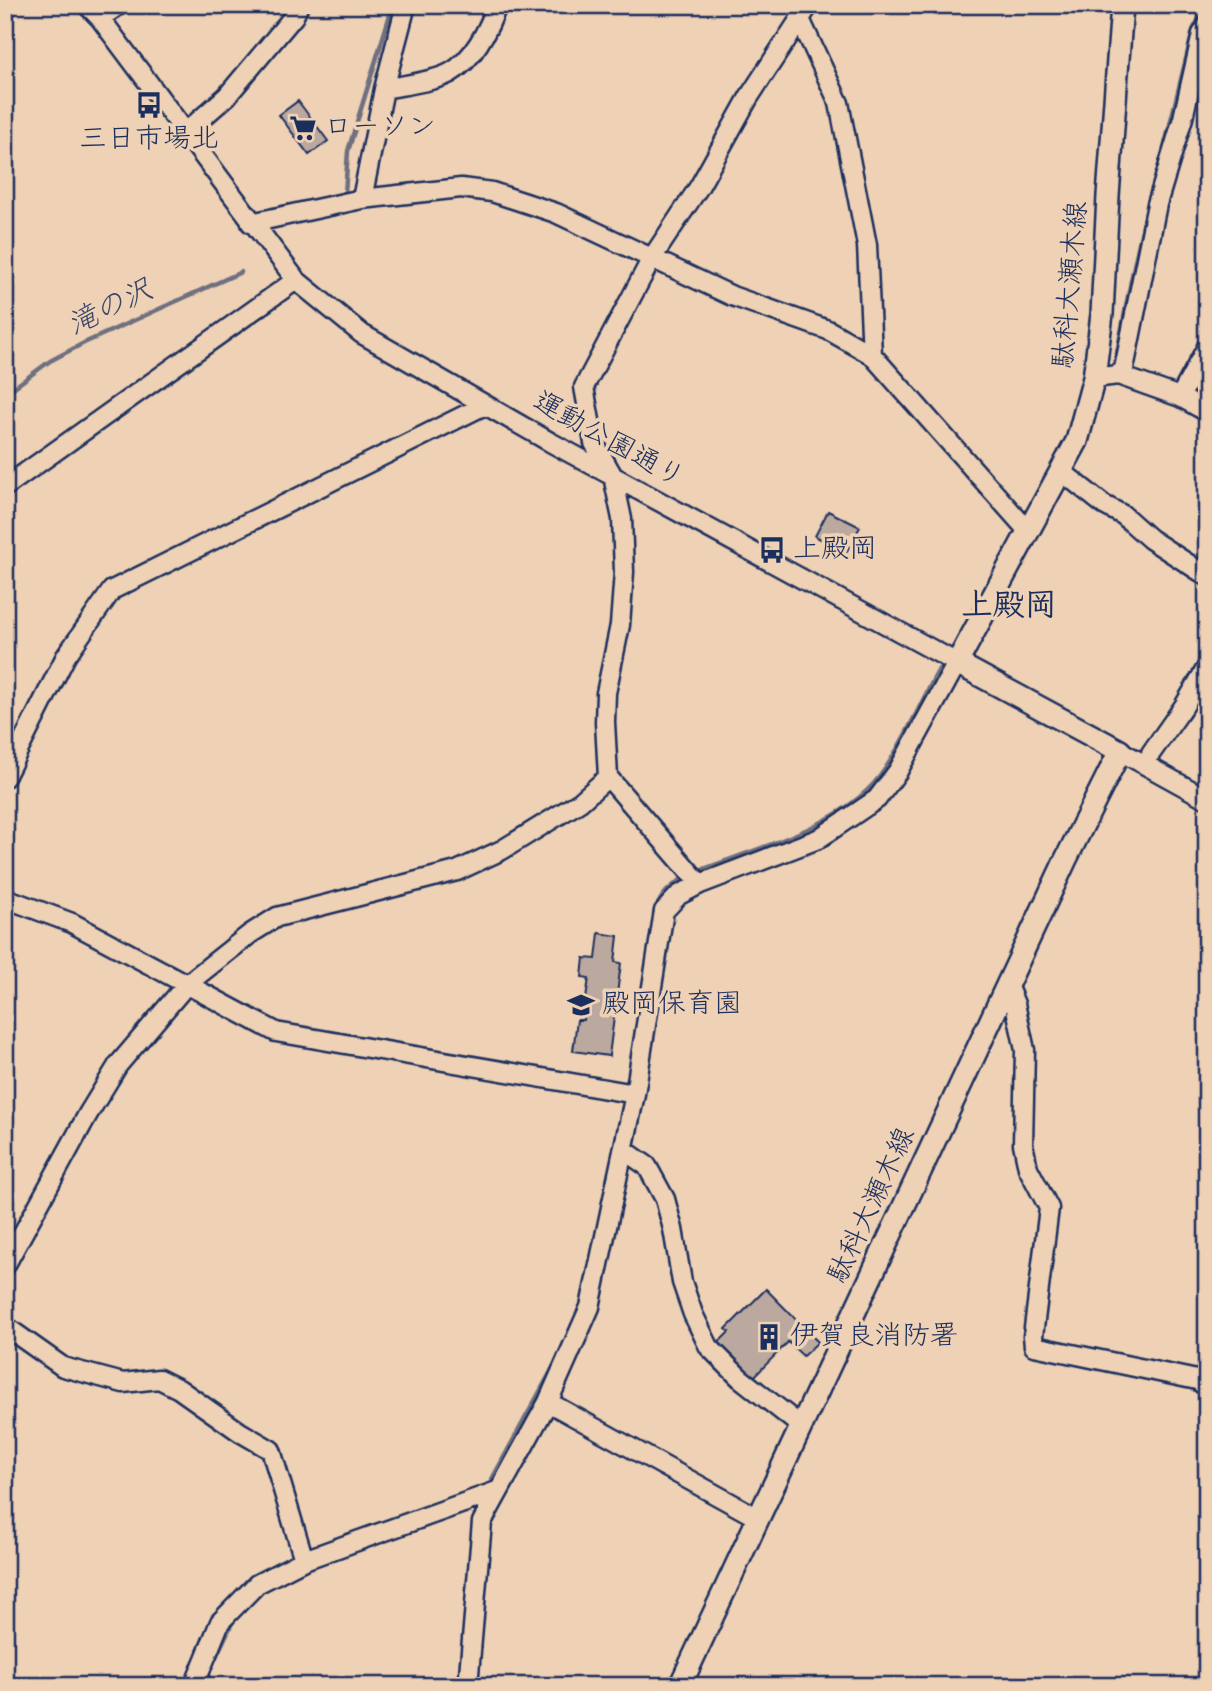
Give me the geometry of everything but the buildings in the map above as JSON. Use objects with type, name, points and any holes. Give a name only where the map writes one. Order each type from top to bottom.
[{"type":"main road","name":"駄科大瀬木線","points":[[957,663],[1077,441],[1094,377],[1102,314],[1122,5]]},
{"type":"main road","name":"運動公園通り","points":[[957,663],[1121,751]]},
{"type":"main road","name":"駄科大瀬木線","points":[[680,1686],[1066,859],[1121,751]]},
{"type":"street","name":"運動公園通り","points":[[87,5],[100,18],[296,280],[362,334],[613,476],[957,663]]},
{"type":"street","points":[[100,18],[119,5]]},
{"type":"street","points":[[186,132],[227,96],[294,16],[299,5]]},
{"type":"street","points":[[362,199],[384,89],[406,5]]},
{"type":"street","points":[[384,89],[448,74],[463,64],[492,22],[497,5]]},
{"type":"street","points":[[700,884],[608,777],[604,722],[606,693],[620,625],[624,572],[622,519],[613,476],[594,443],[584,387],[652,258],[699,187],[749,97],[805,12]]},
{"type":"street","points":[[805,12],[839,103],[867,245],[872,355]]},
{"type":"street","points":[[1118,375],[1124,369],[1157,205],[1183,118],[1199,45],[1207,26]]},
{"type":"street","points":[[251,223],[362,199],[461,188],[492,192],[556,213],[732,296],[828,330],[872,355],[1029,532]]},
{"type":"street","points":[[5,487],[296,280]]},
{"type":"street","points":[[1180,397],[1207,347]]},
{"type":"street","points":[[1094,377],[1118,375],[1180,397],[1207,412]]},
{"type":"street","points":[[5,777],[66,656],[112,590],[485,405]]},
{"type":"street","points":[[1061,471],[1104,505],[1123,515],[1150,539],[1207,576]]},
{"type":"street","points":[[468,1686],[482,1522],[548,1402],[590,1307],[635,1094],[664,911],[679,895],[700,884],[818,839],[877,799],[898,771],[957,663]]},
{"type":"street","points":[[1152,753],[1207,667]]},
{"type":"street","name":"運動公園通り","points":[[1121,751],[1207,799]]},
{"type":"street","points":[[5,1266],[88,1114],[118,1065],[187,984],[250,934],[277,918],[457,871],[513,843],[580,802],[608,777]]},
{"type":"street","points":[[5,898],[72,923],[275,1031],[635,1094]]},
{"type":"street","points":[[1007,985],[1015,1004],[1025,1049],[1023,1144],[1028,1168],[1049,1208],[1032,1336],[1034,1346],[1197,1380],[1207,1387]]},
{"type":"street","points":[[624,1150],[647,1167],[665,1199],[682,1282],[693,1314],[709,1347],[740,1378],[801,1426]]},
{"type":"street","points":[[5,1326],[63,1367],[122,1383],[159,1379],[271,1450],[304,1560]]},
{"type":"street","points":[[548,1402],[758,1518]]},
{"type":"street","points":[[194,1686],[220,1622],[257,1584],[304,1560],[497,1491]]},
{"type":"waterway","name":"滝の沢","points":[[345,193],[348,151],[393,5]]},
{"type":"waterway","points":[[1160,165],[1193,30],[1206,5]]},
{"type":"waterway","points":[[1114,366],[1148,207]]},
{"type":"waterway","name":"滝の沢","points":[[5,394],[50,361],[84,343],[241,272]]},
{"type":"waterway","points":[[704,869],[803,831],[850,805],[870,788],[900,745],[939,669]]},
{"type":"waterway","points":[[657,909],[664,894],[686,876]]},
{"type":"waterway","points":[[639,1012],[647,965]]},
{"type":"waterway","points":[[492,1479],[555,1364]]},
{"type":"waterway","points":[[207,1676],[233,1621]]},
{"type":"place","name":"三日市場北","points":[[149,105]]},
{"type":"place","name":"ローソン","points":[[303,128]]},
{"type":"place","name":"上殿岡","points":[[772,550]]},
{"type":"place","name":"殿岡保育園","points":[[581,1005]]},
{"type":"place","name":"伊賀良消防署","points":[[769,1337]]},
{"type":"district","name":"上殿岡","points":[[1009,607]]}]
